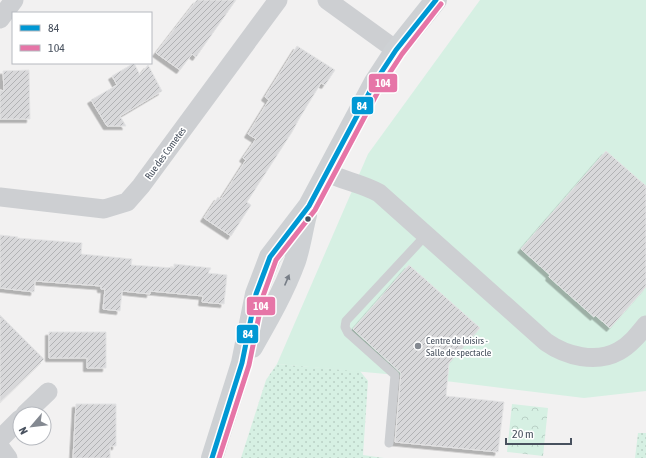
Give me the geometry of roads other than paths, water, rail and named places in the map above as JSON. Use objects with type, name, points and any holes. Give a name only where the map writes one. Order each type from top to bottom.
[{"type":"street","points":[[0,19],[14,0]]},
{"type":"street","name":"Rue des Cometes","points":[[0,197],[104,208],[127,202],[141,186],[278,0]]},
{"type":"street","points":[[328,0],[396,50]]},
{"type":"street","points":[[212,458],[242,363],[276,304],[295,260],[309,206],[375,82],[396,50],[436,0]]},
{"type":"street","points":[[326,172],[336,178],[366,186],[379,193],[546,342],[555,348],[573,355],[598,358],[609,356],[630,344],[646,325]]},
{"type":"street","points":[[33,406],[48,392]]},
{"type":"street","points":[[0,438],[12,427]]},
{"type":"street","points":[[0,447],[8,458]]},
{"type":"lane","points":[[389,443],[395,375],[348,333],[345,327],[346,321],[426,235]]},
{"type":"place","name":"Centre de loisirs - Salle de spectacle","points":[[418,346]]}]
